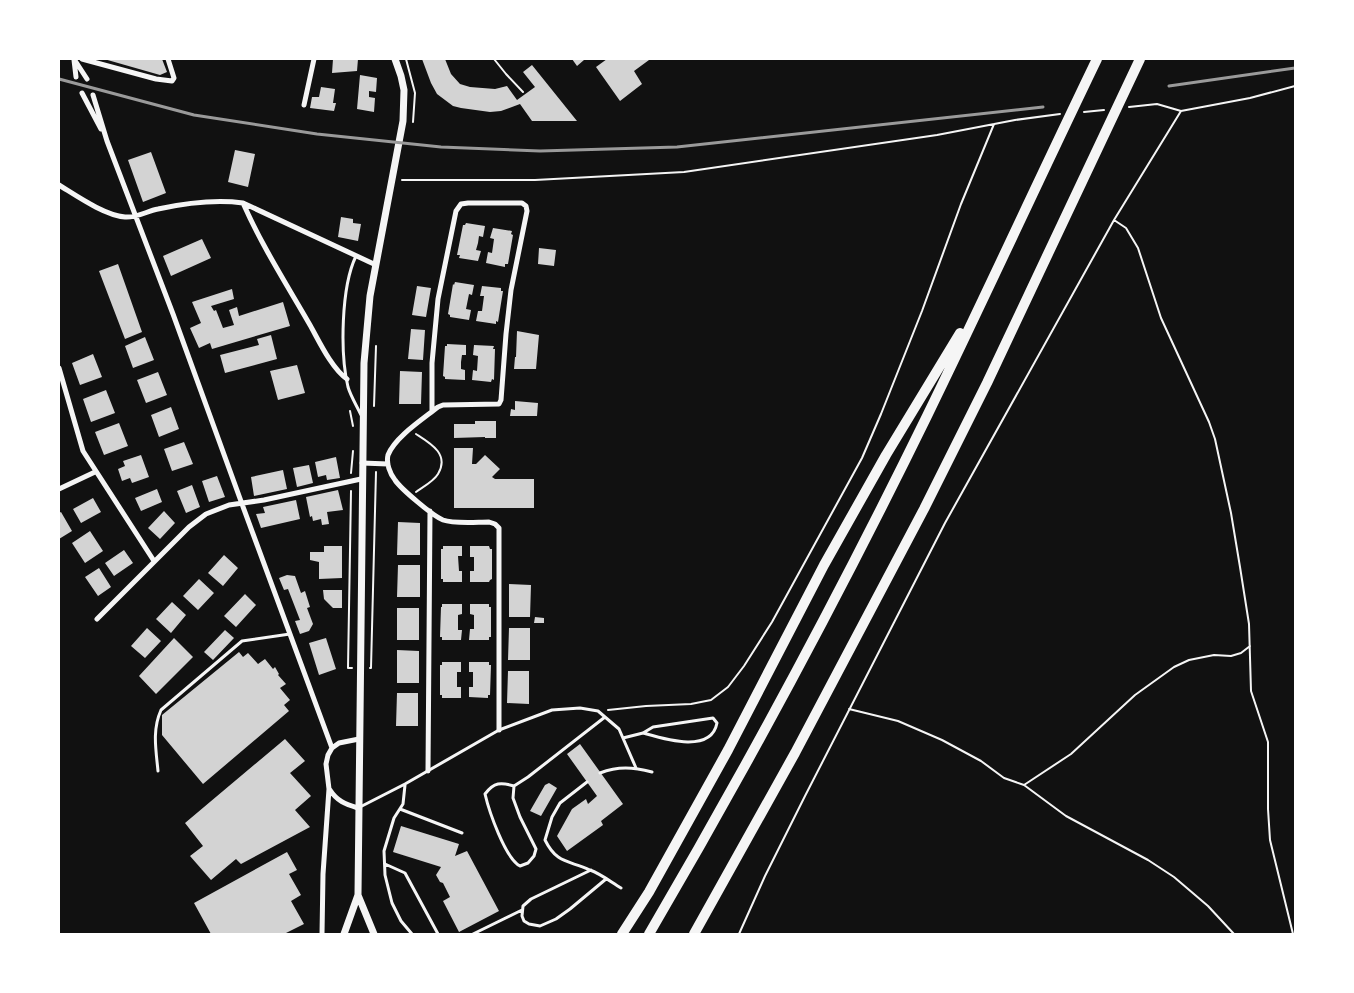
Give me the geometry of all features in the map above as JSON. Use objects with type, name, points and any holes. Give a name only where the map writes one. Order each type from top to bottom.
[{"type":"highway","points":[[649,934],[705,838],[834,599],[927,416],[1097,59]]},
{"type":"highway","points":[[694,934],[795,752],[924,509],[986,383],[1111,113],[1140,59]]},
{"type":"highway","points":[[622,934],[649,892],[728,750],[824,565],[886,455],[989,285]]},
{"type":"street","points":[[74,59],[76,77]]},
{"type":"street","points":[[74,59],[87,79]]},
{"type":"street","points":[[82,59],[156,79],[172,81],[174,78],[168,59]]},
{"type":"street","points":[[304,105],[314,59]]},
{"type":"street","points":[[344,934],[358,895],[361,479],[364,363],[370,296],[403,121],[404,90],[395,59]]},
{"type":"street","points":[[82,93],[107,141]]},
{"type":"street","points":[[93,95],[107,141],[173,314],[332,748]]},
{"type":"street","points":[[59,186],[111,214],[124,217],[136,217],[157,209],[205,201],[224,200],[243,203],[376,265]]},
{"type":"street","points":[[432,411],[432,363],[438,299],[456,211],[461,204],[493,202],[522,204],[526,206],[527,211],[512,290],[506,334],[501,400],[499,404],[443,405],[432,411],[410,429],[392,447],[388,457],[388,464],[396,482],[443,520],[489,522],[499,528],[499,730]]},
{"type":"street","points":[[243,203],[260,240],[340,374],[347,379]]},
{"type":"street","points":[[59,368],[83,451],[154,561]]},
{"type":"street","points":[[362,463],[388,464]]},
{"type":"street","points":[[59,489],[95,472]]},
{"type":"street","points":[[97,619],[189,527],[206,514],[229,505],[242,504],[361,479]]},
{"type":"street","points":[[428,771],[430,511]]},
{"type":"street","points":[[322,934],[322,874],[329,789],[326,764],[332,748],[339,743],[359,739]]},
{"type":"street","points":[[329,789],[335,798],[344,804],[358,808]]},
{"type":"street","points":[[358,895],[374,934]]},
{"type":"lane","points":[[356,256],[350,268],[347,284],[343,338],[349,390],[363,418]]},
{"type":"lane","points":[[158,772],[154,739],[155,723],[161,710],[242,642],[291,634]]},
{"type":"lane","points":[[358,808],[406,784],[499,730],[552,710],[580,708],[598,711],[619,729],[636,768]]},
{"type":"lane","points":[[514,786],[513,798],[536,849],[534,856],[528,863],[520,866],[515,863],[506,851],[485,794],[490,787],[503,782],[514,786],[528,778],[605,717]]},
{"type":"lane","points":[[622,738],[643,733],[653,727],[713,718],[717,723],[716,729],[710,736],[695,741],[678,742],[643,733]]},
{"type":"lane","points":[[600,772],[614,768],[636,768],[652,772]]},
{"type":"lane","points":[[588,782],[560,803],[552,817],[545,840],[551,852],[563,861],[591,870],[621,888]]},
{"type":"lane","points":[[406,784],[404,804],[394,818],[384,851],[385,875],[392,902],[401,921],[412,934]]},
{"type":"lane","points":[[400,809],[462,833]]},
{"type":"lane","points":[[385,864],[405,872],[438,934]]},
{"type":"lane","points":[[591,870],[531,899],[524,906],[522,916],[524,921],[540,926],[563,914],[606,879]]},
{"type":"lane","points":[[473,934],[523,910]]},
{"type":"path","points":[[494,59],[523,92]]},
{"type":"path","points":[[1128,107],[1157,104],[1181,111],[1250,98],[1295,86]]},
{"type":"path","points":[[739,934],[765,876],[849,708],[945,523],[1114,220],[1181,111]]},
{"type":"path","points":[[1080,112],[1111,113]]},
{"type":"path","points":[[392,180],[535,180],[684,172],[1061,114]]},
{"type":"path","points":[[598,711],[691,704],[712,700],[728,687],[744,666],[772,622],[862,458],[892,388],[994,124]]},
{"type":"path","points":[[1114,220],[1126,228],[1138,248],[1154,301],[1215,439],[1236,540],[1249,624],[1251,645],[1249,675],[1251,691],[1268,742],[1270,840],[1293,934]]},
{"type":"path","points":[[374,412],[376,339]]},
{"type":"path","points":[[348,404],[354,427]]},
{"type":"path","points":[[410,429],[436,448],[440,453],[441,463],[438,474],[412,495]]},
{"type":"path","points":[[353,449],[348,668],[371,668],[376,463]]},
{"type":"path","points":[[1024,785],[1071,754],[1136,694],[1174,667],[1189,660],[1214,655],[1231,656],[1241,653],[1251,645]]},
{"type":"path","points":[[849,708],[898,721],[933,736],[981,761],[1004,778],[1024,785],[1066,816],[1148,860],[1174,877],[1208,906],[1234,934]]},
{"type":"building","points":[[104,59],[162,59],[167,72],[160,75]]},
{"type":"building","points":[[333,59],[358,59],[357,71],[332,73]]},
{"type":"building","points":[[422,59],[445,59],[451,74],[460,84],[470,87],[495,89],[507,86],[517,100],[535,87],[523,72],[532,65],[577,121],[532,121],[520,104],[501,111],[490,112],[453,106],[437,94]]},
{"type":"building","points":[[572,59],[583,59],[584,60],[577,66]]},
{"type":"building","points":[[607,59],[649,60],[634,71],[642,84],[620,101],[596,67]]},
{"type":"building","points":[[360,75],[377,78],[376,92],[369,91],[369,97],[375,98],[374,112],[357,109]]},
{"type":"building","points":[[321,87],[335,89],[333,103],[336,103],[334,111],[310,108],[312,97],[319,97]]},
{"type":"building","points":[[235,150],[255,154],[248,187],[228,182]]},
{"type":"building","points":[[151,152],[166,193],[143,202],[128,160]]},
{"type":"building","points":[[341,217],[353,219],[353,223],[361,224],[358,241],[338,237]]},
{"type":"building","points":[[466,223],[485,226],[483,237],[479,236],[476,250],[481,251],[478,261],[459,258],[460,255],[457,255],[463,225]]},
{"type":"building","points":[[493,228],[512,231],[508,264],[505,264],[505,267],[486,263],[488,252],[492,253],[494,239],[490,238]]},
{"type":"building","points":[[202,239],[211,258],[171,276],[163,256]]},
{"type":"building","points":[[539,248],[556,250],[554,266],[538,264]]},
{"type":"building","points":[[118,264],[142,332],[125,339],[99,271]]},
{"type":"building","points":[[455,282],[474,285],[472,295],[469,294],[466,309],[471,310],[469,320],[450,317],[448,314],[453,284]]},
{"type":"building","points":[[417,286],[431,288],[426,317],[412,315]]},
{"type":"building","points":[[482,286],[501,288],[501,291],[503,291],[498,322],[496,321],[496,324],[476,321],[478,311],[482,311],[484,296],[480,296]]},
{"type":"building","points":[[232,289],[234,299],[211,306],[214,311],[216,310],[223,328],[234,325],[229,310],[237,307],[239,316],[283,302],[290,326],[212,349],[210,343],[199,348],[190,328],[201,323],[192,302]]},
{"type":"building","points":[[411,329],[425,330],[423,360],[408,359]]},
{"type":"building","points":[[517,331],[539,335],[536,369],[514,369]]},
{"type":"building","points":[[271,335],[277,359],[225,373],[220,355],[259,345],[257,339]]},
{"type":"building","points":[[145,337],[154,360],[133,368],[125,346]]},
{"type":"building","points":[[447,344],[466,345],[466,355],[462,355],[461,362],[461,369],[465,370],[465,380],[445,379],[443,376],[445,346]]},
{"type":"building","points":[[474,345],[494,346],[494,380],[492,379],[491,382],[472,380],[473,370],[477,371],[478,356],[473,355]]},
{"type":"building","points":[[93,354],[102,377],[80,385],[72,363]]},
{"type":"building","points":[[297,365],[305,393],[278,400],[270,371]]},
{"type":"building","points":[[400,371],[422,372],[421,404],[399,404]]},
{"type":"building","points":[[158,372],[167,395],[146,403],[137,380]]},
{"type":"building","points":[[106,390],[115,413],[91,422],[83,399]]},
{"type":"building","points":[[515,401],[538,403],[537,416],[510,416],[511,409],[515,410]]},
{"type":"building","points":[[171,407],[179,429],[159,437],[151,415]]},
{"type":"building","points":[[475,421],[496,421],[496,438],[454,438],[454,424],[475,424]]},
{"type":"building","points":[[119,423],[128,446],[104,455],[95,432]]},
{"type":"building","points":[[184,442],[193,464],[172,471],[164,449]]},
{"type":"building","points":[[454,448],[473,448],[472,464],[476,464],[485,455],[500,469],[492,477],[495,479],[534,479],[534,508],[454,508]]},
{"type":"building","points":[[141,455],[149,477],[132,483],[130,478],[122,481],[118,469],[125,466],[123,461]]},
{"type":"building","points":[[336,457],[340,478],[327,480],[326,475],[318,477],[315,462]]},
{"type":"building","points":[[309,465],[313,483],[297,487],[293,468]]},
{"type":"building","points":[[283,470],[287,489],[254,496],[251,477]]},
{"type":"building","points":[[217,476],[225,497],[209,502],[202,481]]},
{"type":"building","points":[[192,485],[200,507],[186,513],[177,491]]},
{"type":"building","points":[[157,489],[162,502],[141,511],[135,498]]},
{"type":"building","points":[[338,490],[343,510],[327,512],[329,524],[322,525],[321,519],[313,521],[312,516],[310,517],[306,497]]},
{"type":"building","points":[[93,498],[101,512],[81,523],[73,509]]},
{"type":"building","points":[[296,500],[300,519],[261,528],[256,514],[265,513],[263,507]]},
{"type":"building","points":[[164,511],[175,523],[160,539],[148,528]]},
{"type":"building","points":[[61,512],[72,531],[59,539],[59,513]]},
{"type":"building","points":[[398,522],[420,523],[420,555],[397,555]]},
{"type":"building","points":[[90,531],[103,551],[85,563],[72,543]]},
{"type":"building","points":[[324,546],[342,546],[342,578],[319,579],[319,562],[310,560],[310,552],[324,552]]},
{"type":"building","points":[[443,546],[462,546],[462,556],[458,556],[459,571],[462,571],[462,582],[443,582],[443,579],[441,579],[441,549],[443,549]]},
{"type":"building","points":[[470,546],[489,546],[492,549],[492,579],[489,582],[470,582],[470,571],[474,571],[474,557],[470,557]]},
{"type":"building","points":[[124,550],[133,563],[114,576],[105,563]]},
{"type":"building","points":[[224,555],[238,568],[223,586],[208,573]]},
{"type":"building","points":[[398,565],[420,565],[420,597],[397,597]]},
{"type":"building","points":[[99,568],[111,587],[98,596],[85,577]]},
{"type":"building","points":[[287,575],[295,576],[301,593],[305,591],[310,607],[307,608],[313,624],[309,631],[300,634],[295,621],[300,620],[288,589],[284,590],[279,578]]},
{"type":"building","points":[[199,579],[214,593],[198,610],[183,596]]},
{"type":"building","points":[[509,584],[531,585],[530,617],[509,617]]},
{"type":"building","points":[[323,590],[342,590],[342,608],[333,608],[324,599]]},
{"type":"building","points":[[245,594],[256,605],[236,627],[224,616]]},
{"type":"building","points":[[172,602],[186,615],[171,633],[156,619]]},
{"type":"building","points":[[442,604],[462,604],[462,614],[458,615],[458,630],[462,630],[461,640],[442,640],[442,637],[440,637]]},
{"type":"building","points":[[470,604],[489,604],[489,607],[491,607],[491,637],[489,637],[489,640],[469,640],[470,629],[474,629],[474,615],[470,614]]},
{"type":"building","points":[[397,608],[419,608],[419,640],[397,640]]},
{"type":"building","points":[[535,617],[544,618],[544,623],[534,623]]},
{"type":"building","points":[[147,628],[161,641],[145,658],[131,646]]},
{"type":"building","points":[[509,628],[530,628],[530,660],[508,660]]},
{"type":"building","points":[[225,630],[234,638],[213,660],[204,652]]},
{"type":"building","points":[[174,638],[193,657],[156,694],[139,676]]},
{"type":"building","points":[[326,638],[336,669],[319,675],[309,643]]},
{"type":"building","points":[[397,650],[419,651],[419,683],[397,683]]},
{"type":"building","points":[[239,652],[243,657],[248,653],[258,664],[265,659],[273,669],[275,667],[278,675],[286,684],[280,688],[290,700],[284,705],[289,711],[203,784],[162,735],[162,715]]},
{"type":"building","points":[[442,662],[461,662],[461,672],[457,672],[457,687],[461,687],[461,698],[442,698],[442,695],[440,695],[440,665],[442,665]]},
{"type":"building","points":[[469,662],[489,662],[489,665],[491,665],[490,695],[488,695],[488,698],[469,697],[469,687],[473,687],[473,672],[469,672]]},
{"type":"building","points":[[508,671],[529,671],[529,704],[507,703]]},
{"type":"building","points":[[397,693],[418,693],[418,726],[396,726]]},
{"type":"building","points":[[285,739],[305,761],[290,773],[311,796],[295,810],[310,827],[241,864],[236,859],[211,880],[190,856],[203,846],[185,823]]},
{"type":"building","points":[[580,744],[623,804],[601,821],[603,825],[567,851],[557,836],[572,809],[586,799],[588,804],[597,796],[567,754]]},
{"type":"building","points":[[549,783],[557,788],[541,816],[530,811],[545,785]]},
{"type":"building","points":[[401,826],[459,844],[455,856],[467,851],[499,911],[459,932],[443,901],[450,897],[443,883],[440,882],[436,875],[441,867],[393,852]]},
{"type":"building","points":[[287,852],[297,870],[289,874],[301,895],[291,901],[304,924],[284,934],[211,934],[194,903]]},
{"type":"railway","points":[[1169,86],[1295,68]]},
{"type":"railway","points":[[59,79],[194,115],[317,134],[441,147],[540,151],[677,147],[1043,107]]}]
